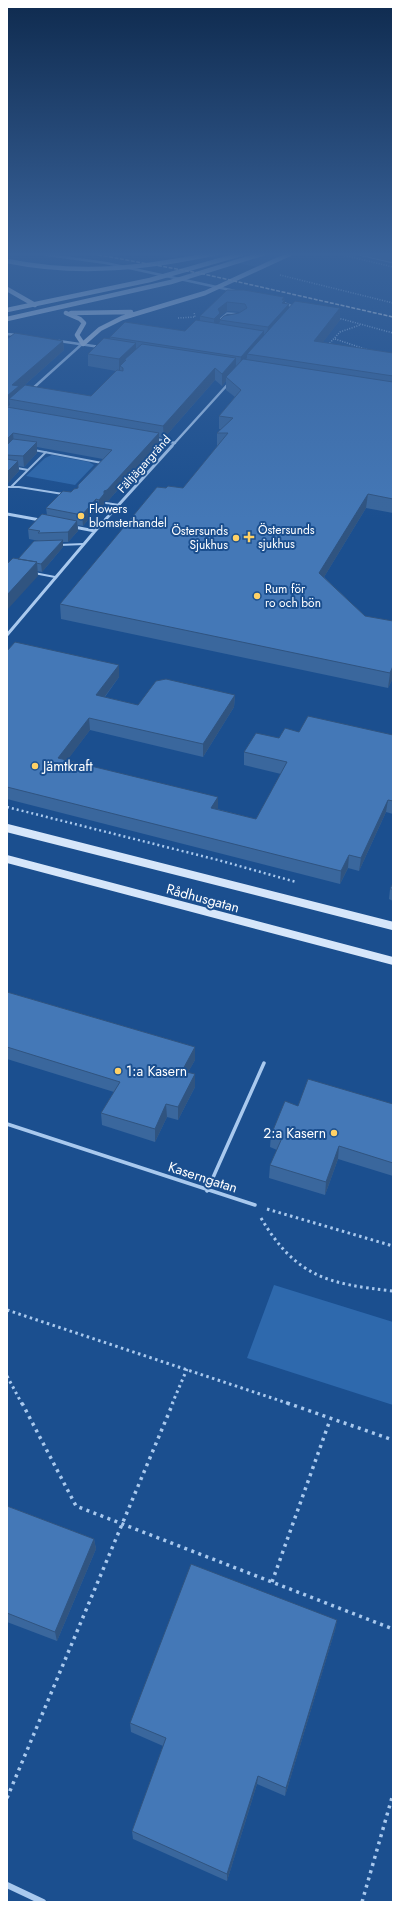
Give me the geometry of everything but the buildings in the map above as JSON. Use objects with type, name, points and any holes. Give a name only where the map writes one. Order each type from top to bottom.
[{"type":"main road","points":[[80,341],[82,344],[85,341]]},
{"type":"main road","name":"Rådhusgatan","points":[[7,828],[393,926]]},
{"type":"main road","name":"Rådhusgatan","points":[[7,859],[393,961]]},
{"type":"street","points":[[61,341],[102,347]]},
{"type":"street","points":[[29,392],[82,344]]},
{"type":"street","name":"Fältjägargränd","points":[[7,635],[95,531],[231,380]]},
{"type":"street","points":[[152,439],[175,443]]},
{"type":"street","points":[[7,514],[44,521]]},
{"type":"street","points":[[73,527],[95,531]]},
{"type":"street","points":[[7,1885],[43,1902]]},
{"type":"lane","points":[[33,450],[103,462],[97,468]]},
{"type":"lane","points":[[11,487],[46,452]]},
{"type":"lane","points":[[14,468],[28,470]]},
{"type":"lane","points":[[7,487],[19,487],[64,494]]},
{"type":"lane","points":[[106,502],[119,505]]},
{"type":"lane","points":[[55,545],[84,544]]},
{"type":"lane","points":[[28,572],[55,577]]},
{"type":"lane","points":[[207,1190],[264,1062]]},
{"type":"lane","name":"Kaserngatan","points":[[7,1124],[255,1205]]},
{"type":"path","points":[[325,349],[333,341]]},
{"type":"path","points":[[341,341],[371,351]]},
{"type":"path","points":[[7,808],[218,860],[297,883]]},
{"type":"path","points":[[255,1205],[393,1246]]},
{"type":"path","points":[[255,1205],[269,1233],[288,1256],[311,1274],[338,1284],[393,1291]]},
{"type":"path","points":[[7,1310],[187,1369],[330,1420],[393,1440]]},
{"type":"path","points":[[7,1798],[121,1523],[187,1369]]},
{"type":"path","points":[[7,1376],[76,1506],[393,1628]]},
{"type":"path","points":[[272,1582],[330,1420]]},
{"type":"path","points":[[362,1902],[393,1794]]},
{"type":"shaded area","points":[[52,455],[89,462],[94,465],[75,485],[26,476],[45,458]]},
{"type":"shaded area","points":[[274,1285],[393,1322],[393,1405],[247,1358]]},
{"type":"place","name":"Flowers blomsterhandel","points":[[81,516]]},
{"type":"place","name":"Östersunds sjukhus","points":[[249,537]]},
{"type":"place","name":"Östersunds Sjukhus","points":[[236,538]]},
{"type":"place","name":"Rum för ro och bön","points":[[257,596]]},
{"type":"place","name":"Jämtkraft","points":[[35,766]]},
{"type":"place","name":"1:a Kasern","points":[[118,1071]]},
{"type":"place","name":"2:a Kasern","points":[[334,1133]]}]
